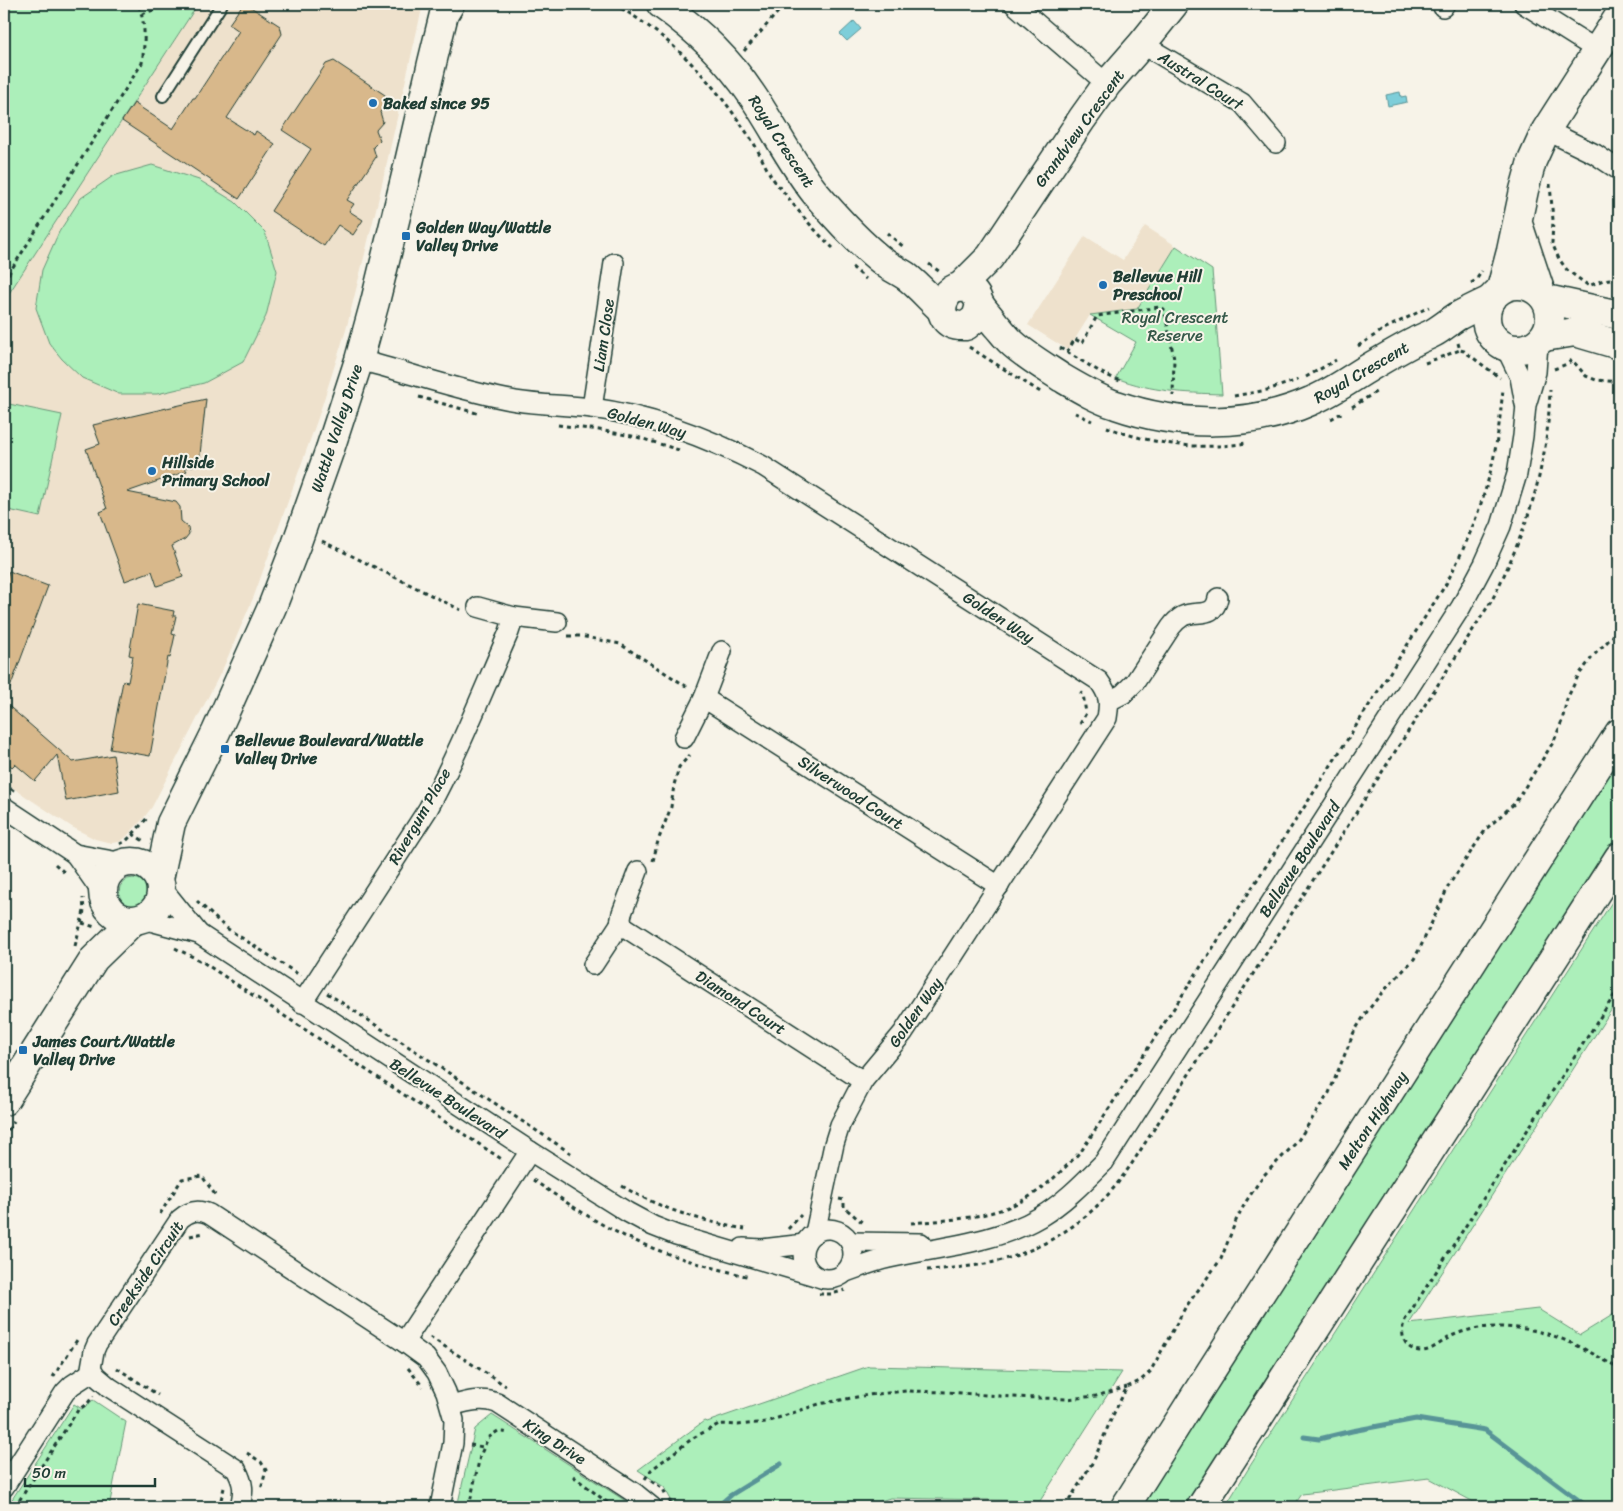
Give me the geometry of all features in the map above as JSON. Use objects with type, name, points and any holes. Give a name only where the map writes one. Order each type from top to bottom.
[{"type":"main road","name":"Royal Crescent","points":[[661,4],[688,24],[709,43],[738,53],[751,93],[794,163],[816,193],[842,223],[886,264],[952,299],[1060,376],[1114,405],[1145,414],[1183,420],[1215,422],[1273,415],[1310,402],[1339,388],[1496,294]]},
{"type":"main road","name":"Grandview Crescent","points":[[952,299],[990,256],[1107,84],[1174,4]]},
{"type":"main road","name":"Wattle Valley Drive","points":[[128,862],[161,818],[216,732],[272,607],[314,496],[359,360],[392,234],[446,7]]},
{"type":"main road","points":[[1518,224],[1543,296],[1550,308],[1551,318],[1549,328],[1541,340],[1531,347],[1513,349],[1500,343],[1488,330],[1487,308],[1496,294],[1518,224],[1524,190],[1532,161],[1546,130],[1619,16]]},
{"type":"main road","points":[[1496,294],[1511,285],[1522,284],[1532,287],[1543,296],[1619,315]]},
{"type":"main road","points":[[1541,340],[1575,332],[1619,345]]},
{"type":"main road","name":"Royal Crescent","points":[[1432,334],[1477,335],[1500,343]]},
{"type":"main road","name":"Melton Highway","points":[[1125,1507],[1619,733]]},
{"type":"main road","name":"Wattle Valley Drive","points":[[160,883],[161,818]]},
{"type":"main road","points":[[1201,1507],[1619,857]]},
{"type":"main road","points":[[5,1097],[83,955],[96,896],[110,872],[128,862],[148,866],[155,872],[160,883],[161,897],[158,906],[151,914],[138,920],[83,955]]},
{"type":"main road","points":[[96,896],[115,916],[124,920],[138,920]]},
{"type":"street","points":[[1014,4],[1107,84]]},
{"type":"street","points":[[1524,4],[1597,50]]},
{"type":"street","name":"Austral Court","points":[[1142,44],[1242,103],[1276,143]]},
{"type":"street","points":[[1546,130],[1595,154],[1619,170]]},
{"type":"street","name":"Liam Close","points":[[592,408],[614,263]]},
{"type":"street","name":"Bellevue Boulevard","points":[[160,883],[199,934],[530,1151],[627,1212],[653,1226],[814,1284],[823,1279],[839,1277],[847,1280],[887,1258],[975,1241],[1018,1228],[1039,1218],[1061,1204],[1104,1162],[1461,607],[1484,564],[1501,526],[1517,474],[1526,405],[1536,372],[1541,340]]},
{"type":"street","name":"Bellevue Boulevard","points":[[1500,343],[1520,377],[1526,405]]},
{"type":"street","name":"Golden Way","points":[[359,360],[466,390],[508,399],[592,408],[639,417],[668,425],[728,448],[763,466],[1099,682],[1107,693],[1109,701],[1107,718],[903,1033],[863,1081],[840,1125],[827,1178],[803,1259],[814,1284]]},
{"type":"street","points":[[1109,701],[1123,694],[1135,682],[1177,620],[1183,616],[1212,610],[1217,604],[1218,598]]},
{"type":"street","points":[[472,610],[562,629]]},
{"type":"street","name":"Rivergum Place","points":[[302,1002],[432,800],[478,703],[514,618]]},
{"type":"street","points":[[686,733],[704,698],[722,651]]},
{"type":"street","name":"Silverwood Court","points":[[704,698],[999,886]]},
{"type":"street","points":[[4,807],[75,854],[128,862]]},
{"type":"street","points":[[75,854],[96,896]]},
{"type":"street","points":[[593,965],[620,924],[622,913],[645,867]]},
{"type":"street","name":"Bellevue Boulevard","points":[[138,920],[199,934]]},
{"type":"street","name":"Diamond Court","points":[[620,924],[863,1081]]},
{"type":"street","points":[[416,1335],[530,1151]]},
{"type":"street","name":"Golden Way","points":[[827,1178],[833,1216],[853,1250],[853,1258],[847,1280]]},
{"type":"street","name":"Creekside Circuit","points":[[97,1377],[91,1368],[97,1344],[180,1219],[185,1214],[198,1211],[209,1214],[416,1335],[426,1358],[437,1373],[451,1406],[454,1420],[453,1443],[440,1507]]},
{"type":"street","name":"Bellevue Boulevard","points":[[707,1245],[762,1249],[810,1238],[822,1229],[830,1229],[844,1236],[900,1243],[975,1241]]},
{"type":"street","points":[[4,1487],[65,1392],[72,1384],[97,1377],[236,1469],[242,1481],[244,1492],[240,1507]]},
{"type":"street","name":"King Drive","points":[[451,1406],[488,1399],[497,1403],[636,1494],[652,1507]]},
{"type":"lane","points":[[163,96],[222,4]]},
{"type":"path","points":[[4,281],[142,63],[145,38],[142,14],[138,4]]},
{"type":"path","points":[[142,14],[168,4]]},
{"type":"path","points":[[614,4],[637,17],[673,44],[704,75],[751,138],[772,177],[815,232],[834,250]]},
{"type":"path","points":[[738,53],[785,4]]},
{"type":"path","points":[[1550,183],[1553,220],[1552,243],[1559,259],[1567,270],[1589,286],[1603,280],[1619,278]]},
{"type":"path","points":[[884,231],[907,249]]},
{"type":"path","points":[[847,262],[868,280]]},
{"type":"path","points":[[952,299],[1046,396]]},
{"type":"path","points":[[1354,348],[1386,328],[1433,305]]},
{"type":"path","points":[[1067,352],[1075,339],[1082,343],[1097,316],[1160,307],[1164,309],[1174,358],[1173,396]]},
{"type":"path","points":[[1053,344],[1102,373],[1129,384]]},
{"type":"path","points":[[1420,365],[1460,350]]},
{"type":"path","points":[[1228,397],[1267,390],[1303,379],[1338,359]]},
{"type":"path","points":[[1536,372],[1553,370],[1572,360],[1586,376],[1596,380],[1619,382]]},
{"type":"path","points":[[905,1224],[977,1217],[1014,1205],[1039,1190],[1064,1169],[1082,1150],[1446,584],[1462,552],[1490,475],[1504,380]]},
{"type":"path","points":[[1329,419],[1366,399],[1386,385]]},
{"type":"path","points":[[925,1271],[986,1264],[1021,1253],[1051,1240],[1082,1218],[1112,1191],[1131,1165],[1492,600],[1509,567],[1525,524],[1541,467],[1549,411],[1550,386]]},
{"type":"path","points":[[1164,394],[1181,396]]},
{"type":"path","points":[[411,395],[482,414]]},
{"type":"path","points":[[1068,409],[1083,418],[1122,434],[1163,442],[1200,446],[1235,445],[1254,442]]},
{"type":"path","points":[[556,425],[637,437],[683,452]]},
{"type":"path","points":[[319,548],[322,540],[472,610]]},
{"type":"path","points":[[562,629],[580,636],[620,644],[704,698]]},
{"type":"path","points":[[636,1494],[651,1470],[693,1438],[719,1424],[738,1425],[766,1422],[819,1404],[897,1392],[948,1392],[1067,1399],[1096,1396],[1140,1381],[1150,1372],[1185,1308],[1221,1259],[1237,1218],[1247,1200],[1263,1176],[1297,1142],[1329,1093],[1354,1032],[1366,1013],[1414,959],[1449,885],[1486,828],[1515,803],[1554,741],[1562,722],[1567,699],[1578,676],[1594,655],[1619,630]]},
{"type":"path","points":[[1075,689],[1083,694],[1086,713],[1077,728]]},
{"type":"path","points":[[645,867],[653,855],[671,807],[679,767],[690,754],[697,740],[697,735],[686,733]]},
{"type":"path","points":[[133,834],[161,818]]},
{"type":"path","points":[[52,862],[71,880]]},
{"type":"path","points":[[83,955],[84,899],[96,896]]},
{"type":"path","points":[[195,898],[225,926],[574,1155]]},
{"type":"path","points":[[168,945],[201,961],[599,1222],[629,1238],[693,1262],[752,1278]]},
{"type":"path","points":[[1619,988],[1405,1320],[1402,1328],[1404,1342],[1410,1348],[1420,1351],[1428,1350],[1456,1334],[1477,1328],[1507,1327],[1542,1331],[1570,1341],[1619,1369]]},
{"type":"path","points":[[156,1219],[182,1179],[202,1176],[218,1198]]},
{"type":"path","points":[[620,1184],[671,1210],[708,1222],[750,1229]]},
{"type":"path","points":[[185,1243],[190,1235],[204,1232],[212,1238]]},
{"type":"path","points":[[814,1284],[832,1294],[847,1280]]},
{"type":"path","points":[[401,1363],[407,1368]]},
{"type":"path","points":[[15,1507],[78,1410],[88,1403],[97,1377]]},
{"type":"path","points":[[1065,1507],[1094,1460],[1127,1387]]},
{"type":"path","points":[[469,1507],[480,1456],[488,1438],[498,1431],[510,1433]]},
{"type":"path","points":[[568,1472],[613,1507]]},
{"type":"shaded area","name":"Hillside Primary School","points":[[198,4],[423,4],[380,193],[346,330],[318,418],[254,596],[224,666],[152,807],[125,838],[119,842],[111,843],[95,839],[72,827],[4,782],[4,301]]},
{"type":"shaded area","name":"Bellevue Hill Preschool","points":[[1145,226],[1176,246],[1137,309],[1090,315],[1068,350],[1028,325],[1085,236],[1123,260]]},
{"type":"green space","points":[[4,4],[198,4],[4,301]]},
{"type":"green space","points":[[152,165],[199,180],[235,202],[265,232],[277,271],[266,316],[243,362],[204,383],[157,394],[119,394],[82,378],[62,359],[49,343],[36,308],[42,270],[59,232],[81,198],[113,176]]},
{"type":"green space","name":"Royal Crescent Reserve","points":[[1176,246],[1212,270],[1222,394],[1156,389],[1116,378],[1136,342],[1090,315],[1137,309]]},
{"type":"green space","points":[[4,403],[62,415],[40,517],[4,509]]},
{"type":"green space","points":[[1619,754],[1619,837],[1188,1507],[1136,1507]]},
{"type":"green space","points":[[133,878],[143,882],[147,892],[143,902],[133,906],[123,902],[119,892],[123,882]]},
{"type":"green space","points":[[1619,891],[1619,998],[1409,1324],[1538,1309],[1580,1335],[1619,1311],[1619,1507],[1483,1507],[1429,1478],[1302,1494],[1293,1507],[1225,1507],[1250,1466]]},
{"type":"green space","points":[[869,1366],[1122,1372],[1040,1501],[890,1498],[862,1507],[839,1507],[835,1505],[832,1507],[675,1507],[664,1487],[638,1470],[704,1421],[707,1422]]},
{"type":"green space","points":[[93,1400],[126,1422],[109,1507],[7,1507],[74,1404],[82,1409]]},
{"type":"green space","points":[[492,1415],[635,1507],[457,1507],[475,1429]]},
{"type":"water","points":[[854,21],[861,29],[847,41],[840,34]]},
{"type":"water","points":[[1400,92],[1401,97],[1406,96],[1407,102],[1388,106],[1386,95]]},
{"type":"building","points":[[243,4],[246,4],[280,26],[282,34],[227,118],[254,135],[256,131],[275,144],[239,199],[122,121],[134,103],[173,129],[239,31],[229,24]]},
{"type":"building","points":[[334,61],[385,95],[386,104],[380,112],[383,122],[376,130],[380,140],[373,147],[376,157],[347,200],[354,204],[349,211],[363,220],[353,235],[338,225],[324,246],[271,211],[311,149],[282,130],[326,64]]},
{"type":"building","points":[[206,399],[199,464],[185,468],[187,471],[127,492],[176,502],[180,507],[181,521],[188,527],[189,534],[185,539],[172,546],[183,577],[157,586],[152,571],[125,581],[100,512],[107,509],[86,449],[100,444],[93,425]]},
{"type":"building","points":[[9,571],[48,586],[5,701],[4,585]]},
{"type":"building","points":[[138,604],[174,611],[173,616],[176,616],[172,634],[175,635],[170,658],[168,657],[150,756],[110,749],[123,681],[128,682],[133,656],[129,655]]},
{"type":"building","points":[[4,702],[73,762],[113,755],[119,791],[66,801],[57,755],[35,781],[15,764],[12,767],[4,759]]},
{"type":"waterway","points":[[1304,1437],[1319,1439],[1416,1419],[1485,1430],[1585,1505],[1591,1507]]},
{"type":"waterway","points":[[717,1507],[731,1495],[781,1464]]},
{"type":"place","name":"Baked since 95","points":[[373,103]]},
{"type":"place","name":"Golden Way/Wattle Valley Drive","points":[[406,236]]},
{"type":"place","name":"Bellevue Hill Preschool","points":[[1103,285]]},
{"type":"place","name":"Hillside Primary School","points":[[152,471]]},
{"type":"place","name":"Bellevue Boulevard/Wattle Valley Drive","points":[[225,749]]},
{"type":"place","name":"James Court/Wattle Valley Drive","points":[[23,1050]]}]
